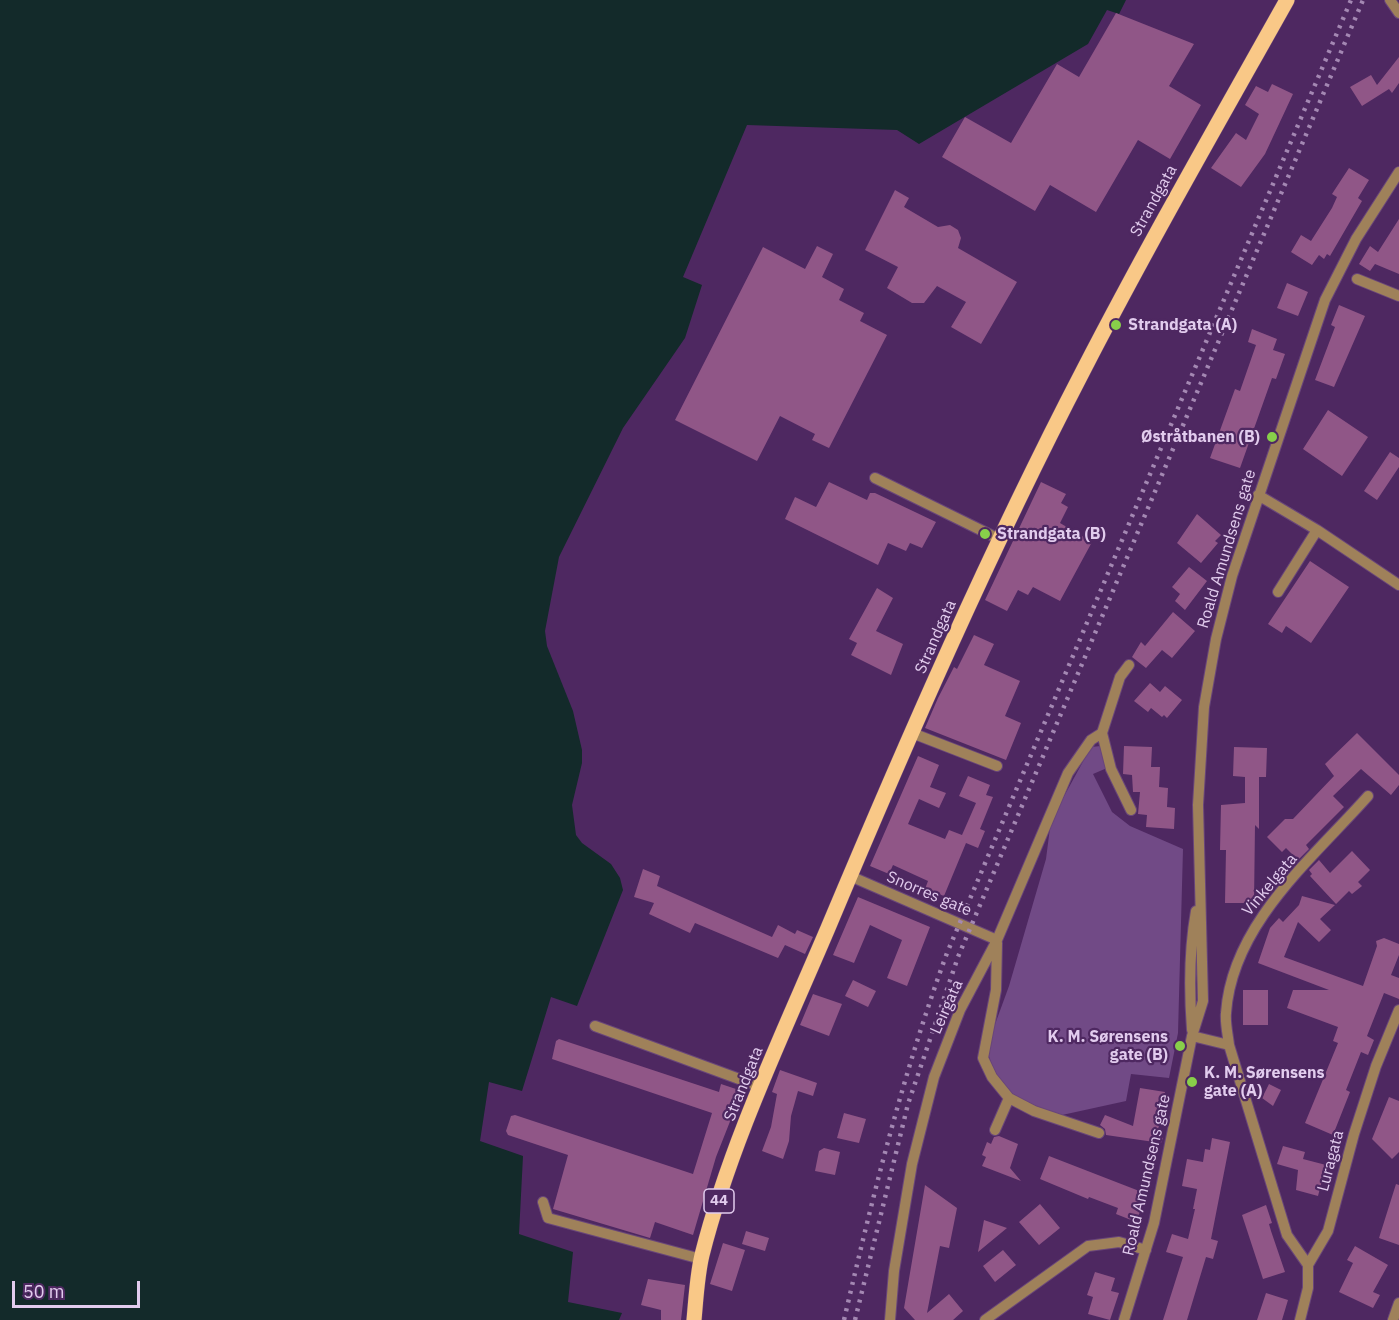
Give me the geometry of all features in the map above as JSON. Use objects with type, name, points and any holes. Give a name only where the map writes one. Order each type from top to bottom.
[{"type":"main road","name":"Strandgata","points":[[694,1320],[701,1259],[714,1215],[761,1087],[849,876],[912,733],[999,540],[1087,362],[1287,0]]},
{"type":"street","name":"Roald Amundsens gate","points":[[1124,1320],[1146,1250],[1169,1155],[1192,1036],[1191,939],[1200,892],[1198,805],[1208,676],[1232,576],[1325,300],[1356,239],[1399,172]]},
{"type":"street","points":[[1357,279],[1399,296]]},
{"type":"street","points":[[875,478],[999,540]]},
{"type":"street","points":[[1258,495],[1317,530],[1399,585]]},
{"type":"street","points":[[1278,592],[1317,530]]},
{"type":"street","points":[[1129,665],[1120,677],[1102,733],[1111,768],[1131,810]]},
{"type":"street","points":[[912,733],[997,766]]},
{"type":"street","name":"Leirgata","points":[[890,1320],[894,1271],[912,1164],[934,1077],[960,1010],[997,940],[1068,772],[1091,740],[1102,733]]},
{"type":"street","name":"Vinkelgata","points":[[1308,1265],[1287,1235],[1229,1045],[1226,1015],[1229,988],[1239,954],[1255,925],[1368,796]]},
{"type":"street","name":"Snorres gate","points":[[849,876],[997,940]]},
{"type":"street","points":[[997,940],[996,990],[983,1058],[998,1087],[1009,1098],[1034,1111],[1099,1132]]},
{"type":"street","name":"Luragata","points":[[1300,1320],[1308,1288],[1308,1265],[1328,1231],[1354,1134],[1376,1066],[1399,1010]]},
{"type":"street","points":[[595,1026],[761,1087]]},
{"type":"street","points":[[1192,1036],[1229,1045]]},
{"type":"street","points":[[995,1130],[1009,1098]]},
{"type":"street","points":[[543,1202],[548,1218],[701,1259]]},
{"type":"street","points":[[984,1320],[1088,1246],[1119,1242],[1146,1250]]},
{"type":"street","points":[[1394,1320],[1399,1303]]},
{"type":"shaded area","points":[[0,0],[1126,0],[1119,14],[1107,10],[1088,44],[919,144],[897,130],[747,125],[683,277],[702,285],[685,338],[623,428],[559,557],[545,631],[547,646],[573,711],[582,750],[582,763],[572,805],[576,835],[582,843],[611,864],[620,878],[623,890],[577,1006],[551,997],[522,1091],[489,1082],[480,1141],[523,1156],[519,1234],[573,1252],[568,1302],[622,1313],[619,1320],[0,1320]]},
{"type":"shaded area","points":[[1101,746],[1107,768],[1093,774],[1112,812],[1130,826],[1183,849],[1178,1033],[1169,1078],[1131,1074],[1126,1101],[1062,1115],[1039,1108],[1009,1092],[996,1075],[986,1049],[1009,986],[1046,859],[1051,820],[1091,747]]},
{"type":"building","points":[[1116,13],[1194,44],[1169,86],[1201,105],[1170,159],[1138,140],[1096,212],[1050,185],[1035,211],[942,157],[965,117],[1011,143],[1057,64],[1079,77]]},
{"type":"building","points":[[1399,57],[1399,83],[1392,93],[1389,89],[1362,106],[1350,87],[1371,75],[1377,85]]},
{"type":"building","points":[[1272,84],[1293,94],[1265,154],[1241,187],[1211,168],[1236,133],[1246,140],[1259,114],[1245,105],[1256,86],[1268,92]]},
{"type":"building","points":[[1349,168],[1369,180],[1358,198],[1362,201],[1330,256],[1327,254],[1324,259],[1319,255],[1312,265],[1291,252],[1301,235],[1311,241],[1332,208],[1337,197],[1332,194]]},
{"type":"building","points":[[895,190],[909,198],[904,207],[938,227],[950,225],[958,230],[961,238],[958,248],[1017,282],[981,344],[951,327],[966,302],[937,286],[924,303],[912,303],[887,288],[898,267],[865,250]]},
{"type":"building","points":[[1399,219],[1399,274],[1375,264],[1370,271],[1359,264],[1370,246],[1378,252]]},
{"type":"building","points":[[817,246],[833,254],[822,277],[844,289],[839,300],[864,313],[860,321],[887,335],[829,448],[812,440],[815,434],[780,416],[757,461],[675,420],[763,247],[805,269]]},
{"type":"building","points":[[1287,283],[1308,292],[1298,316],[1277,308]]},
{"type":"building","points":[[1339,305],[1365,316],[1334,387],[1315,380],[1335,327],[1331,325]]},
{"type":"building","points":[[1252,329],[1277,339],[1273,350],[1285,354],[1276,379],[1272,378],[1240,468],[1210,458],[1235,389],[1240,391],[1256,345],[1248,342]]},
{"type":"building","points":[[1328,410],[1368,437],[1342,476],[1303,449]]},
{"type":"building","points":[[1390,452],[1399,458],[1399,467],[1377,500],[1364,491]]},
{"type":"building","points":[[829,482],[867,500],[870,493],[875,493],[936,522],[922,548],[910,543],[906,551],[888,543],[878,565],[785,519],[795,497],[816,507]]},
{"type":"building","points":[[1041,482],[1066,494],[1061,503],[1068,507],[1060,523],[1092,542],[1060,601],[1033,587],[1028,595],[1018,590],[1007,611],[985,600]]},
{"type":"building","points":[[1197,514],[1221,535],[1215,541],[1218,543],[1201,563],[1177,543]]},
{"type":"building","points":[[1310,561],[1349,587],[1311,643],[1286,626],[1282,633],[1268,624]]},
{"type":"building","points":[[1189,567],[1207,581],[1185,610],[1175,601],[1180,594],[1172,587]]},
{"type":"building","points":[[877,588],[893,598],[876,631],[903,644],[891,675],[851,655],[857,643],[849,639]]},
{"type":"building","points":[[1173,612],[1195,631],[1172,658],[1162,650],[1146,668],[1132,657],[1141,642],[1145,646]]},
{"type":"building","points":[[974,635],[994,644],[984,665],[1020,681],[1005,716],[1021,723],[1006,760],[925,728],[954,667],[957,669]]},
{"type":"building","points":[[1150,683],[1160,692],[1165,686],[1182,700],[1167,718],[1164,715],[1162,717],[1151,708],[1148,712],[1134,701]]},
{"type":"building","points":[[1357,733],[1399,775],[1399,785],[1391,795],[1361,769],[1333,796],[1344,807],[1306,845],[1309,849],[1298,860],[1286,848],[1282,852],[1267,837],[1285,819],[1293,819],[1334,776],[1325,764]]},
{"type":"building","points":[[1124,746],[1152,747],[1151,767],[1160,767],[1159,787],[1168,788],[1167,807],[1175,808],[1174,829],[1146,827],[1147,815],[1138,814],[1140,792],[1133,792],[1132,775],[1123,774]]},
{"type":"building","points":[[1234,747],[1267,748],[1266,777],[1259,777],[1259,829],[1255,825],[1254,903],[1225,903],[1226,850],[1220,850],[1221,805],[1245,803],[1245,777],[1233,776]]},
{"type":"building","points":[[918,756],[939,765],[930,787],[946,793],[939,808],[919,799],[908,824],[945,839],[949,830],[962,835],[976,803],[959,796],[968,776],[990,785],[986,795],[993,797],[980,829],[985,831],[978,848],[966,843],[944,896],[925,889],[928,881],[893,865],[889,874],[870,866]]},
{"type":"building","points":[[1352,851],[1370,870],[1358,882],[1362,886],[1352,894],[1349,891],[1336,904],[1310,876],[1312,874],[1309,870],[1319,860],[1330,873]]},
{"type":"building","points":[[643,869],[660,876],[657,886],[772,937],[778,925],[795,934],[797,930],[813,937],[805,954],[785,945],[778,958],[695,923],[690,933],[649,914],[654,903],[634,897]]},
{"type":"building","points":[[1302,896],[1335,905],[1320,919],[1331,930],[1319,942],[1298,922],[1284,957],[1363,986],[1377,946],[1376,941],[1384,938],[1399,944],[1399,955],[1391,975],[1399,978],[1399,999],[1384,993],[1367,1036],[1374,1040],[1368,1055],[1361,1052],[1346,1090],[1350,1092],[1333,1135],[1305,1123],[1338,1043],[1333,1041],[1338,1027],[1287,1008],[1293,990],[1329,990],[1258,963],[1270,928],[1279,918],[1283,922],[1299,905]]},
{"type":"building","points":[[858,897],[930,927],[907,986],[887,978],[902,940],[870,925],[854,963],[833,955]]},
{"type":"building","points":[[853,980],[876,991],[868,1007],[845,996]]},
{"type":"building","points":[[1243,990],[1268,990],[1268,1025],[1243,1025]]},
{"type":"building","points":[[813,994],[842,1004],[829,1036],[800,1025]]},
{"type":"building","points":[[559,1039],[719,1092],[721,1084],[742,1091],[716,1157],[693,1235],[655,1222],[650,1238],[553,1209],[568,1155],[508,1135],[506,1131],[511,1116],[515,1115],[693,1174],[712,1113],[552,1059],[556,1041]]},
{"type":"building","points":[[780,1070],[817,1083],[813,1096],[798,1091],[791,1116],[789,1141],[783,1159],[762,1151],[771,1127],[777,1094],[772,1092]]},
{"type":"building","points":[[1269,1084],[1281,1090],[1273,1106],[1262,1098]]},
{"type":"building","points":[[1140,1088],[1165,1092],[1157,1136],[1163,1138],[1161,1143],[1106,1135],[1105,1129],[1100,1125],[1105,1115],[1133,1126]]},
{"type":"building","points":[[1389,1097],[1399,1101],[1399,1152],[1392,1159],[1372,1139]]},
{"type":"building","points":[[844,1113],[866,1119],[859,1143],[837,1138]]},
{"type":"building","points":[[999,1136],[1018,1144],[1010,1168],[1021,1181],[982,1166],[986,1157],[982,1155],[987,1142],[991,1144],[994,1137]]},
{"type":"building","points":[[1212,1138],[1230,1142],[1211,1239],[1218,1241],[1213,1259],[1206,1257],[1187,1320],[1163,1320],[1183,1257],[1166,1252],[1172,1234],[1188,1239],[1195,1209],[1193,1209],[1197,1189],[1182,1186],[1187,1159],[1203,1162],[1205,1149],[1210,1150]]},
{"type":"building","points":[[1283,1146],[1305,1152],[1303,1159],[1326,1165],[1318,1196],[1296,1190],[1298,1170],[1277,1164]]},
{"type":"building","points":[[824,1148],[840,1152],[835,1175],[815,1171],[819,1151]]},
{"type":"building","points":[[1049,1156],[1147,1194],[1136,1222],[1116,1214],[1118,1208],[1089,1197],[1088,1199],[1040,1179]]},
{"type":"building","points":[[1396,1184],[1399,1185],[1399,1245],[1379,1238]]},
{"type":"building","points":[[925,1185],[957,1208],[949,1248],[940,1246],[927,1313],[949,1294],[963,1311],[953,1320],[915,1320],[904,1308]]},
{"type":"building","points":[[1040,1204],[1060,1228],[1039,1245],[1019,1222]]},
{"type":"building","points":[[1266,1205],[1272,1223],[1269,1224],[1285,1272],[1263,1279],[1242,1215]]},
{"type":"building","points":[[984,1220],[1007,1228],[978,1252]]},
{"type":"building","points":[[746,1231],[769,1238],[765,1251],[742,1244]]},
{"type":"building","points":[[723,1243],[745,1250],[732,1291],[710,1284]]},
{"type":"building","points":[[1355,1246],[1388,1265],[1373,1292],[1380,1295],[1373,1308],[1339,1292],[1353,1263],[1347,1260]]},
{"type":"building","points":[[1003,1250],[1016,1265],[995,1282],[983,1266]]},
{"type":"building","points":[[1095,1272],[1115,1278],[1111,1291],[1119,1293],[1110,1320],[1088,1314],[1093,1297],[1087,1295]]},
{"type":"building","points":[[648,1279],[685,1285],[681,1320],[661,1320],[661,1310],[641,1305]]},
{"type":"building","points":[[1266,1293],[1288,1300],[1282,1320],[1257,1320]]},
{"type":"railway","points":[[844,1320],[890,1135],[916,1043],[947,953],[1351,0]]},
{"type":"railway","points":[[855,1320],[908,1104],[958,957],[1363,0]]},
{"type":"place","name":"Strandgata (A)","points":[[1116,325]]},
{"type":"place","name":"Østråtbanen (B)","points":[[1272,437]]},
{"type":"place","name":"Strandgata (B)","points":[[985,534]]},
{"type":"place","name":"K. M. Sørensens gate (B)","points":[[1180,1046]]},
{"type":"place","name":"K. M. Sørensens gate (A)","points":[[1192,1082]]}]
